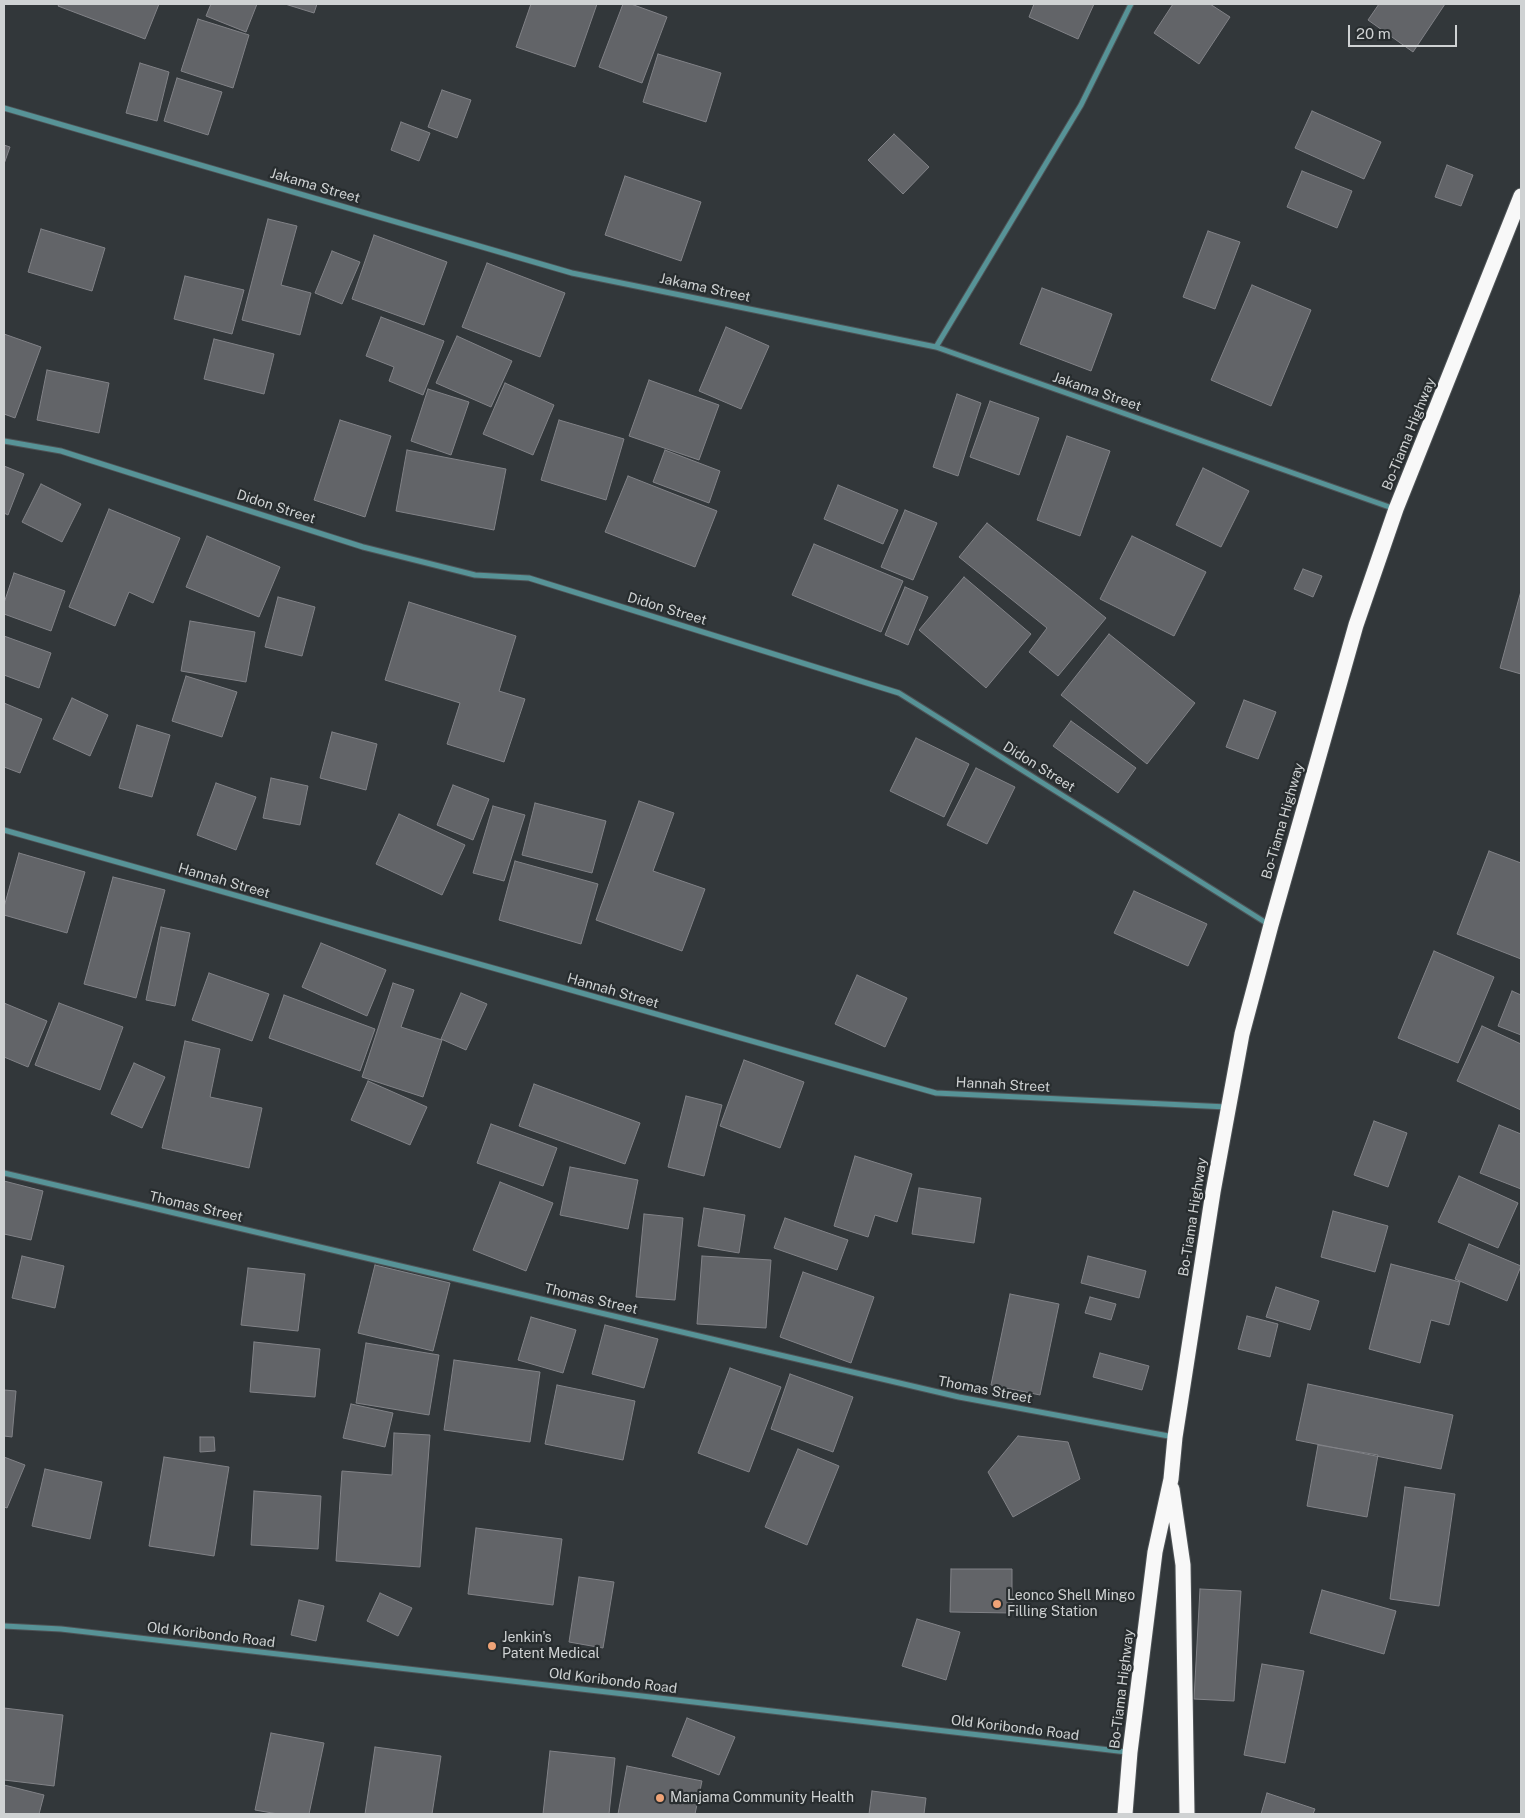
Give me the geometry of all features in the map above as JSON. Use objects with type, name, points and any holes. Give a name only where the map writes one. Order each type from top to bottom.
[{"type":"highway","name":"Bo-Tiama Highway","points":[[1125,1814],[1130,1752],[1156,1552],[1171,1479],[1175,1437],[1228,1107],[1242,1034],[1356,625],[1396,509],[1521,196]]},
{"type":"highway","name":"Bo-Tiama Highway","points":[[1171,1479],[1183,1565],[1187,1814]]},
{"type":"street","points":[[936,347],[1082,105],[1131,4]]},
{"type":"street","name":"Jakama Street","points":[[4,108],[572,273],[936,347],[1396,509]]},
{"type":"street","name":"Didon Street","points":[[4,441],[61,451],[363,547],[475,575],[529,578],[899,693],[1271,925]]},
{"type":"street","name":"Hannah Street","points":[[4,830],[936,1093],[1228,1107]]},
{"type":"street","name":"Thomas Street","points":[[4,1173],[959,1397],[1175,1437]]},
{"type":"street","name":"Old Koribondo Road","points":[[4,1626],[60,1628],[1130,1752]]},
{"type":"building","points":[[59,4],[159,4],[145,39],[58,6]]},
{"type":"building","points":[[211,4],[257,4],[246,32],[206,16]]},
{"type":"building","points":[[285,4],[317,4],[314,13]]},
{"type":"building","points":[[531,4],[597,4],[575,67],[516,47]]},
{"type":"building","points":[[623,4],[631,4],[667,17],[642,83],[599,67]]},
{"type":"building","points":[[1034,4],[1094,4],[1078,39],[1029,17]]},
{"type":"building","points":[[1173,4],[1210,4],[1230,17],[1199,64],[1154,33]]},
{"type":"building","points":[[1379,4],[1445,4],[1413,52],[1368,20]]},
{"type":"building","points":[[198,19],[249,35],[233,88],[181,71]]},
{"type":"building","points":[[658,54],[721,73],[706,122],[643,102]]},
{"type":"building","points":[[140,63],[169,72],[157,121],[126,113]]},
{"type":"building","points":[[177,78],[222,92],[208,135],[164,121]]},
{"type":"building","points":[[442,90],[471,100],[457,138],[428,127]]},
{"type":"building","points":[[1312,111],[1381,142],[1364,179],[1295,148]]},
{"type":"building","points":[[401,122],[430,133],[419,161],[391,150]]},
{"type":"building","points":[[894,134],[929,167],[903,194],[868,160]]},
{"type":"building","points":[[4,145],[10,147],[4,164]]},
{"type":"building","points":[[1447,165],[1473,175],[1461,206],[1435,197]]},
{"type":"building","points":[[1302,171],[1352,191],[1337,228],[1287,207]]},
{"type":"building","points":[[625,176],[701,202],[681,261],[605,235]]},
{"type":"building","points":[[268,219],[297,226],[281,285],[311,293],[300,335],[242,320]]},
{"type":"building","points":[[41,229],[105,248],[92,291],[28,272]]},
{"type":"building","points":[[1208,231],[1240,242],[1215,309],[1183,297]]},
{"type":"building","points":[[374,235],[447,262],[424,325],[352,299]]},
{"type":"building","points":[[332,251],[360,262],[342,304],[315,293]]},
{"type":"building","points":[[487,263],[565,293],[540,357],[462,327]]},
{"type":"building","points":[[185,276],[244,290],[232,334],[174,319]]},
{"type":"building","points":[[1252,285],[1311,310],[1271,406],[1211,380]]},
{"type":"building","points":[[1042,288],[1112,314],[1091,371],[1020,344]]},
{"type":"building","points":[[381,317],[444,341],[423,395],[389,381],[394,367],[366,356]]},
{"type":"building","points":[[726,327],[769,346],[741,409],[699,391]]},
{"type":"building","points":[[4,334],[41,347],[15,418],[4,414]]},
{"type":"building","points":[[457,336],[512,361],[491,407],[436,383]]},
{"type":"building","points":[[214,339],[274,354],[264,394],[204,379]]},
{"type":"building","points":[[47,370],[109,383],[99,433],[37,420]]},
{"type":"building","points":[[649,380],[719,405],[699,460],[629,436]]},
{"type":"building","points":[[505,383],[554,405],[533,455],[483,434]]},
{"type":"building","points":[[428,389],[469,402],[451,455],[411,441]]},
{"type":"building","points":[[957,394],[981,403],[958,476],[933,467]]},
{"type":"building","points":[[990,401],[1039,418],[1019,475],[970,457]]},
{"type":"building","points":[[340,420],[391,436],[365,517],[314,500]]},
{"type":"building","points":[[559,420],[624,439],[606,500],[541,480]]},
{"type":"building","points":[[1067,436],[1110,451],[1080,536],[1037,520]]},
{"type":"building","points":[[407,450],[506,469],[494,530],[396,511]]},
{"type":"building","points":[[665,450],[720,471],[709,503],[653,482]]},
{"type":"building","points":[[4,466],[24,474],[8,515],[4,513]]},
{"type":"building","points":[[1203,468],[1249,491],[1221,547],[1176,525]]},
{"type":"building","points":[[628,476],[717,511],[695,567],[605,532]]},
{"type":"building","points":[[41,484],[81,504],[62,542],[22,522]]},
{"type":"building","points":[[838,485],[898,510],[883,544],[824,519]]},
{"type":"building","points":[[109,509],[180,538],[153,603],[129,592],[115,626],[69,607]]},
{"type":"building","points":[[905,510],[937,523],[913,580],[881,567]]},
{"type":"building","points":[[987,523],[1106,618],[1058,676],[1029,652],[1047,628],[959,557]]},
{"type":"building","points":[[207,536],[280,567],[259,617],[186,587]]},
{"type":"building","points":[[1132,536],[1206,572],[1174,636],[1100,599]]},
{"type":"building","points":[[814,544],[903,581],[881,632],[792,595]]},
{"type":"building","points":[[1303,569],[1322,576],[1313,597],[1294,589]]},
{"type":"building","points":[[14,573],[65,591],[51,631],[4,614],[4,603]]},
{"type":"building","points":[[964,577],[1031,634],[986,688],[919,630]]},
{"type":"building","points":[[905,587],[928,597],[908,645],[885,635]]},
{"type":"building","points":[[1521,591],[1521,674],[1500,668]]},
{"type":"building","points":[[278,597],[315,607],[302,656],[265,647]]},
{"type":"building","points":[[409,602],[516,636],[499,691],[525,699],[504,762],[447,744],[460,703],[385,680]]},
{"type":"building","points":[[190,621],[255,632],[246,682],[181,671]]},
{"type":"building","points":[[1109,634],[1195,703],[1147,764],[1061,695]]},
{"type":"building","points":[[4,636],[51,653],[39,688],[4,675]]},
{"type":"building","points":[[186,676],[237,692],[222,737],[172,721]]},
{"type":"building","points":[[72,698],[108,715],[90,756],[53,739]]},
{"type":"building","points":[[1244,700],[1276,712],[1258,759],[1226,747]]},
{"type":"building","points":[[4,703],[42,719],[20,773],[4,767]]},
{"type":"building","points":[[1071,721],[1136,768],[1118,793],[1053,746]]},
{"type":"building","points":[[137,725],[170,735],[152,797],[119,788]]},
{"type":"building","points":[[332,732],[377,744],[366,790],[320,778]]},
{"type":"building","points":[[916,738],[969,764],[944,817],[890,791]]},
{"type":"building","points":[[976,768],[1015,787],[987,844],[947,825]]},
{"type":"building","points":[[271,778],[308,786],[300,825],[263,818]]},
{"type":"building","points":[[216,783],[256,797],[236,850],[197,835]]},
{"type":"building","points":[[453,785],[489,799],[473,840],[437,825]]},
{"type":"building","points":[[639,801],[674,813],[653,871],[705,889],[682,951],[596,920]]},
{"type":"building","points":[[535,803],[606,821],[592,873],[522,855]]},
{"type":"building","points":[[493,806],[525,815],[504,881],[473,873]]},
{"type":"building","points":[[399,814],[465,845],[442,895],[376,864]]},
{"type":"building","points":[[1489,851],[1521,863],[1521,959],[1457,934]]},
{"type":"building","points":[[19,853],[85,872],[67,933],[4,915],[4,907]]},
{"type":"building","points":[[515,861],[598,884],[581,944],[499,920]]},
{"type":"building","points":[[113,877],[165,890],[136,998],[84,984]]},
{"type":"building","points":[[1134,891],[1207,924],[1188,966],[1114,933]]},
{"type":"building","points":[[161,927],[190,933],[175,1006],[146,1000]]},
{"type":"building","points":[[321,943],[386,970],[367,1016],[302,987]]},
{"type":"building","points":[[1434,951],[1494,977],[1458,1063],[1398,1038]]},
{"type":"building","points":[[209,973],[269,994],[252,1041],[192,1020]]},
{"type":"building","points":[[857,975],[907,998],[885,1047],[835,1024]]},
{"type":"building","points":[[393,983],[414,990],[401,1027],[442,1040],[423,1097],[362,1077]]},
{"type":"building","points":[[1512,991],[1521,995],[1521,1035],[1498,1026]]},
{"type":"building","points":[[461,993],[487,1004],[466,1050],[441,1039]]},
{"type":"building","points":[[284,995],[375,1029],[360,1071],[269,1038]]},
{"type":"building","points":[[4,1003],[47,1021],[28,1067],[4,1057]]},
{"type":"building","points":[[59,1003],[123,1027],[100,1090],[35,1065]]},
{"type":"building","points":[[1482,1026],[1521,1044],[1521,1110],[1457,1081]]},
{"type":"building","points":[[185,1041],[220,1049],[210,1097],[262,1108],[249,1168],[162,1148]]},
{"type":"building","points":[[744,1060],[804,1082],[780,1148],[720,1126]]},
{"type":"building","points":[[134,1063],[165,1077],[142,1128],[111,1114]]},
{"type":"building","points":[[368,1081],[427,1107],[410,1145],[351,1120]]},
{"type":"building","points":[[534,1084],[640,1123],[625,1164],[519,1126]]},
{"type":"building","points":[[686,1096],[722,1105],[704,1176],[668,1167]]},
{"type":"building","points":[[1374,1121],[1407,1133],[1388,1187],[1354,1175]]},
{"type":"building","points":[[491,1124],[557,1148],[543,1186],[477,1163]]},
{"type":"building","points":[[1499,1125],[1521,1134],[1521,1189],[1480,1173]]},
{"type":"building","points":[[855,1156],[912,1174],[897,1222],[875,1215],[868,1237],[834,1226]]},
{"type":"building","points":[[570,1167],[638,1180],[628,1229],[560,1215]]},
{"type":"building","points":[[1459,1176],[1518,1203],[1498,1248],[1438,1222]]},
{"type":"building","points":[[4,1181],[43,1191],[31,1240],[4,1234]]},
{"type":"building","points":[[500,1182],[553,1203],[526,1271],[473,1250]]},
{"type":"building","points":[[919,1188],[981,1198],[974,1243],[912,1234]]},
{"type":"building","points":[[704,1208],[745,1215],[739,1253],[698,1246]]},
{"type":"building","points":[[1333,1211],[1388,1226],[1375,1272],[1321,1257]]},
{"type":"building","points":[[644,1214],[683,1218],[675,1300],[636,1297]]},
{"type":"building","points":[[785,1218],[848,1240],[837,1270],[774,1248]]},
{"type":"building","points":[[1469,1244],[1521,1266],[1507,1301],[1455,1279]]},
{"type":"building","points":[[22,1256],[64,1266],[55,1308],[12,1298]]},
{"type":"building","points":[[702,1256],[771,1260],[766,1328],[697,1324]]},
{"type":"building","points":[[1088,1256],[1146,1271],[1139,1298],[1081,1283]]},
{"type":"building","points":[[1391,1264],[1460,1282],[1449,1325],[1431,1320],[1420,1363],[1369,1349]]},
{"type":"building","points":[[375,1265],[450,1283],[433,1351],[358,1333]]},
{"type":"building","points":[[248,1268],[305,1274],[298,1331],[241,1325]]},
{"type":"building","points":[[803,1272],[874,1297],[851,1363],[780,1337]]},
{"type":"building","points":[[1276,1287],[1319,1301],[1310,1330],[1266,1317]]},
{"type":"building","points":[[1010,1294],[1059,1304],[1040,1395],[991,1385]]},
{"type":"building","points":[[1090,1297],[1116,1304],[1111,1320],[1085,1313]]},
{"type":"building","points":[[1247,1316],[1278,1324],[1270,1357],[1238,1349]]},
{"type":"building","points":[[531,1317],[576,1330],[563,1373],[518,1360]]},
{"type":"building","points":[[605,1325],[658,1339],[644,1388],[592,1374]]},
{"type":"building","points":[[254,1342],[320,1349],[315,1397],[250,1392]]},
{"type":"building","points":[[366,1343],[439,1355],[429,1415],[356,1403]]},
{"type":"building","points":[[1100,1353],[1149,1366],[1142,1390],[1093,1377]]},
{"type":"building","points":[[454,1360],[540,1372],[530,1442],[444,1430]]},
{"type":"building","points":[[730,1368],[781,1387],[749,1472],[698,1453]]},
{"type":"building","points":[[790,1374],[853,1397],[833,1452],[771,1429]]},
{"type":"building","points":[[1308,1384],[1453,1415],[1441,1469],[1296,1440]]},
{"type":"building","points":[[557,1385],[635,1401],[623,1460],[545,1444]]},
{"type":"building","points":[[4,1390],[16,1391],[12,1437],[4,1436]]},
{"type":"building","points":[[351,1404],[393,1413],[385,1447],[343,1438]]},
{"type":"building","points":[[394,1433],[430,1435],[420,1567],[336,1561],[342,1471],[392,1475]]},
{"type":"building","points":[[1018,1436],[1068,1442],[1080,1479],[1013,1517],[988,1472]]},
{"type":"building","points":[[200,1437],[214,1437],[215,1451],[200,1452]]},
{"type":"building","points":[[1318,1445],[1378,1455],[1367,1517],[1307,1506]]},
{"type":"building","points":[[798,1449],[839,1466],[807,1545],[765,1527]]},
{"type":"building","points":[[4,1457],[25,1465],[7,1508],[4,1507]]},
{"type":"building","points":[[164,1457],[229,1467],[214,1556],[149,1546]]},
{"type":"building","points":[[45,1469],[102,1482],[90,1539],[32,1526]]},
{"type":"building","points":[[1405,1487],[1455,1494],[1439,1606],[1390,1599]]},
{"type":"building","points":[[254,1491],[321,1496],[318,1549],[251,1545]]},
{"type":"building","points":[[476,1528],[562,1539],[553,1605],[468,1594]]},
{"type":"building","points":[[951,1569],[1012,1569],[1012,1613],[950,1612]]},
{"type":"building","points":[[579,1577],[614,1582],[603,1648],[569,1642]]},
{"type":"building","points":[[1200,1589],[1241,1591],[1234,1701],[1194,1699]]},
{"type":"building","points":[[1322,1590],[1396,1611],[1384,1654],[1310,1633]]},
{"type":"building","points":[[380,1593],[412,1608],[398,1636],[367,1621]]},
{"type":"building","points":[[299,1600],[324,1606],[316,1641],[291,1635]]},
{"type":"building","points":[[917,1619],[960,1632],[946,1680],[902,1666]]},
{"type":"building","points":[[1262,1664],[1304,1671],[1285,1763],[1244,1755]]},
{"type":"building","points":[[4,1708],[63,1715],[54,1786],[4,1780]]},
{"type":"building","points":[[687,1718],[735,1737],[719,1775],[672,1756]]},
{"type":"building","points":[[271,1733],[324,1743],[309,1814],[278,1814],[255,1810]]},
{"type":"building","points":[[375,1747],[441,1756],[432,1814],[365,1814]]},
{"type":"building","points":[[550,1751],[615,1758],[609,1814],[543,1814]]},
{"type":"building","name":"Manjama Community Health","points":[[627,1766],[702,1781],[695,1814],[618,1814]]},
{"type":"building","points":[[4,1785],[44,1795],[39,1814],[4,1814]]},
{"type":"building","points":[[872,1791],[926,1798],[924,1814],[869,1814]]},
{"type":"building","points":[[1267,1793],[1315,1809],[1313,1814],[1261,1814]]},
{"type":"place","name":"Leonco Shell Mingo Filling Station","points":[[997,1604]]},
{"type":"place","name":"Jenkin's Patent Medical","points":[[492,1646]]},
{"type":"place","name":"Manjama Community Health","points":[[660,1798]]}]
